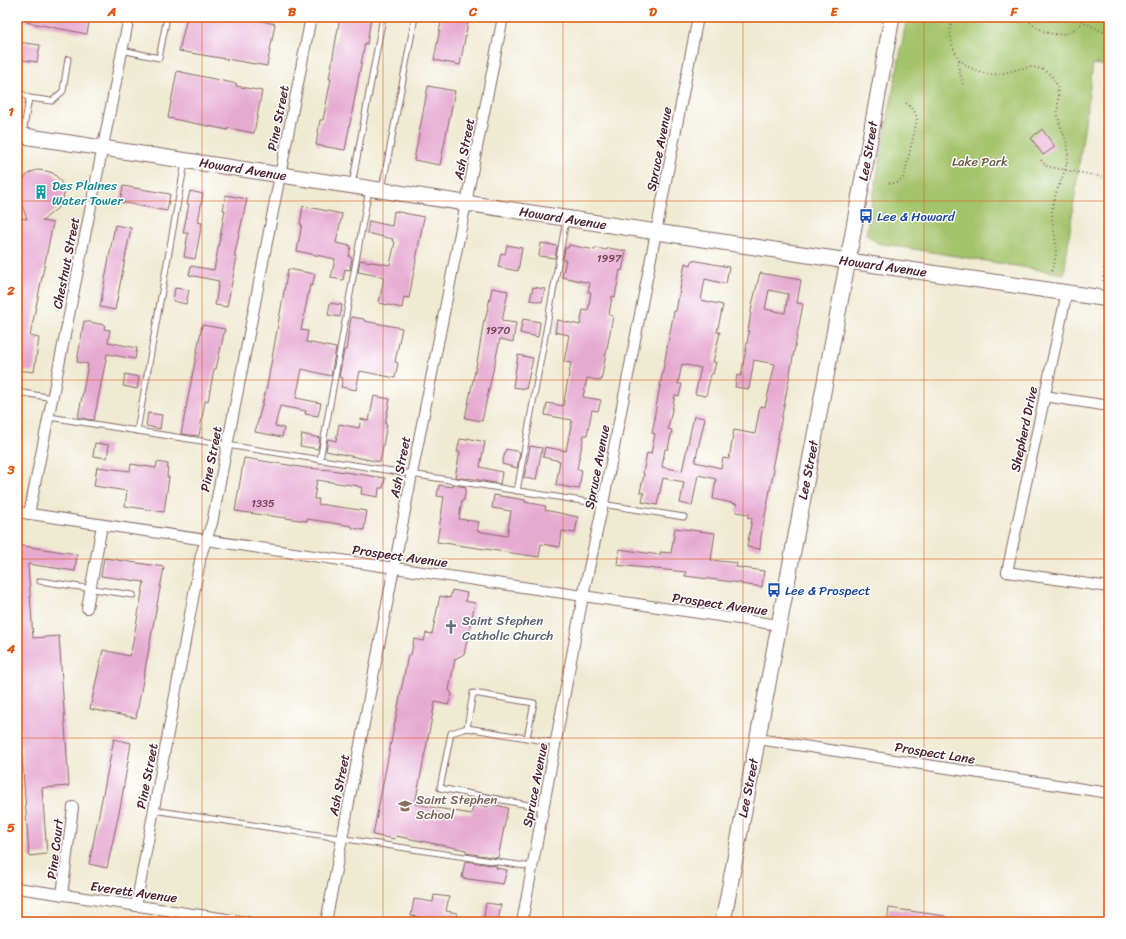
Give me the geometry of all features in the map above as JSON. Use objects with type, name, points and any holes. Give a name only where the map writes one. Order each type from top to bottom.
[{"type":"street","name":"Chestnut Street","points":[[29,514],[129,17]]},
{"type":"street","name":"Pine Street","points":[[136,906],[201,556],[212,523],[311,17]]},
{"type":"street","name":"Ash Street","points":[[326,922],[412,474],[503,17]]},
{"type":"street","name":"Spruce Avenue","points":[[522,922],[583,596],[603,504],[698,17]]},
{"type":"street","name":"Lee Street","points":[[723,922],[848,260],[892,17]]},
{"type":"street","name":"Howard Avenue","points":[[20,136],[1109,299]]},
{"type":"street","name":"Shepherd Drive","points":[[1066,292],[1007,572],[1109,587]]},
{"type":"street","points":[[1044,396],[1109,406]]},
{"type":"street","name":"Prospect Avenue","points":[[17,512],[779,625]]},
{"type":"street","points":[[87,608],[102,525]]},
{"type":"street","name":"Prospect Lane","points":[[758,738],[1109,793]]},
{"type":"street","name":"Pine Court","points":[[62,895],[73,806]]},
{"type":"street","name":"Everett Avenue","points":[[17,888],[246,922]]},
{"type":"lane","points":[[122,50],[159,58],[167,17]]},
{"type":"lane","points":[[352,186],[383,17]]},
{"type":"lane","points":[[320,460],[376,189],[415,17]]},
{"type":"lane","points":[[17,91],[29,98],[52,101],[63,91],[68,59]]},
{"type":"lane","points":[[20,136],[29,98]]},
{"type":"lane","points":[[137,431],[185,160]]},
{"type":"lane","points":[[517,491],[567,218]]},
{"type":"lane","points":[[17,392],[53,398]]},
{"type":"lane","points":[[49,418],[684,517]]},
{"type":"lane","points":[[40,581],[133,595]]},
{"type":"lane","points":[[468,728],[473,692],[534,703],[527,738]]},
{"type":"lane","points":[[544,808],[440,788],[451,733],[468,728],[556,743]]},
{"type":"lane","points":[[154,810],[532,867]]},
{"type":"path","points":[[954,17],[950,36],[959,60],[958,66],[963,85]]},
{"type":"path","points":[[1074,17],[1109,35]]},
{"type":"path","points":[[1030,22],[1040,30],[1052,35],[1061,34],[1077,28],[1083,22]]},
{"type":"path","points":[[959,60],[972,69],[989,74],[997,74],[1016,68],[1031,66],[1043,70],[1053,78],[1057,86],[1059,120],[1068,143],[1068,154],[1065,170],[1054,201],[1052,218],[1056,253],[1051,273]]},
{"type":"path","points":[[889,183],[898,183],[904,177],[917,120],[914,108],[905,102]]},
{"type":"path","points":[[1041,160],[1046,166],[1109,178]]},
{"type":"path","points":[[1103,281],[1109,229]]},
{"type":"green space","name":"Lake Park","points":[[907,17],[1109,17],[1109,66],[1093,64],[1064,274],[877,243],[866,234]]},
{"type":"building","points":[[26,17],[90,17],[87,34],[26,22]]},
{"type":"building","points":[[187,17],[250,17],[249,18],[275,24],[267,66],[179,51]]},
{"type":"building","points":[[340,17],[371,18],[345,150],[316,145],[320,120],[323,120],[331,79],[329,79]]},
{"type":"building","points":[[442,17],[469,17],[460,65],[434,60]]},
{"type":"building","points":[[17,42],[40,45],[37,62],[17,59]]},
{"type":"building","points":[[177,71],[262,91],[254,133],[228,128],[228,130],[168,118]]},
{"type":"building","points":[[428,86],[455,91],[440,165],[414,160]]},
{"type":"building","points":[[1042,129],[1055,147],[1043,155],[1031,138]]},
{"type":"building","points":[[38,170],[53,173],[63,185],[64,193],[63,200],[59,207],[42,221],[53,223],[30,336],[39,338],[34,372],[17,370],[17,218],[27,219],[19,198],[18,191],[20,183],[31,172]]},
{"type":"building","points":[[123,186],[170,194],[167,211],[120,202]]},
{"type":"building","points":[[190,191],[203,194],[198,222],[202,223],[195,259],[184,257],[188,233],[183,233]]},
{"type":"building","points":[[226,195],[247,199],[234,257],[237,257],[227,307],[215,305],[219,281],[189,275],[191,266],[214,270],[225,210],[223,210]]},
{"type":"building","points":[[303,206],[342,214],[336,243],[351,246],[349,257],[352,258],[350,270],[345,269],[343,280],[331,278],[335,259],[297,251],[302,224],[300,224]]},
{"type":"building","points":[[394,211],[424,217],[409,298],[404,297],[402,308],[379,303],[384,277],[358,272],[360,260],[390,265],[395,242],[392,241],[393,239],[367,233],[369,221],[392,226]]},
{"type":"building","points":[[115,225],[131,228],[115,310],[100,307]]},
{"type":"building","points":[[541,243],[557,246],[555,258],[539,256]]},
{"type":"building","points":[[507,245],[522,248],[518,271],[498,267],[501,253],[505,254]]},
{"type":"building","points":[[569,245],[595,250],[595,248],[607,250],[608,248],[626,251],[622,271],[620,270],[615,297],[612,296],[609,315],[613,316],[601,381],[587,378],[583,397],[601,400],[598,411],[592,410],[587,435],[584,435],[577,469],[582,470],[579,489],[556,485],[560,461],[543,457],[545,447],[566,451],[572,420],[545,415],[547,403],[563,406],[571,363],[564,362],[569,335],[555,332],[557,320],[580,325],[583,310],[588,311],[591,292],[588,292],[590,283],[562,277],[566,260],[563,260],[565,248],[568,248]]},
{"type":"building","points":[[692,260],[729,267],[726,284],[705,279],[701,300],[723,305],[717,332],[720,332],[713,362],[716,362],[713,374],[711,374],[706,396],[695,394],[701,368],[682,364],[678,384],[682,384],[679,396],[675,395],[668,429],[672,430],[668,449],[665,449],[662,467],[682,471],[694,416],[705,418],[695,462],[721,468],[723,458],[729,459],[734,430],[755,434],[760,406],[765,407],[775,364],[754,360],[749,389],[735,387],[737,375],[741,376],[752,305],[760,273],[801,280],[797,303],[803,304],[772,469],[774,469],[760,549],[747,547],[752,518],[748,518],[749,514],[736,512],[737,504],[713,499],[716,479],[698,475],[692,506],[680,503],[684,482],[663,478],[657,505],[642,502],[644,493],[640,492],[643,473],[647,453],[651,454],[655,434],[652,433],[654,418],[674,311],[676,311],[685,263],[691,265]],"holes":[[[769,290],[788,294],[785,313],[765,309]]]},
{"type":"building","points":[[288,269],[315,274],[312,286],[310,285],[301,330],[308,331],[306,342],[336,348],[331,376],[302,369],[296,398],[321,403],[318,416],[305,414],[306,411],[280,406],[275,426],[284,428],[282,437],[255,432],[267,386]]},
{"type":"building","points":[[533,287],[545,289],[542,302],[530,300]]},
{"type":"building","points":[[175,288],[189,290],[186,304],[173,301]]},
{"type":"building","points":[[492,288],[508,291],[502,321],[516,323],[513,342],[500,339],[482,421],[465,418],[484,320],[485,321]]},
{"type":"building","points":[[330,303],[342,305],[340,317],[328,315]]},
{"type":"building","points":[[351,317],[402,328],[395,362],[398,363],[395,378],[360,371],[356,390],[341,387],[343,378],[339,377],[344,350],[346,350]]},
{"type":"building","points":[[523,319],[540,322],[538,337],[520,333]]},
{"type":"building","points":[[84,321],[105,325],[104,329],[110,330],[108,342],[137,348],[135,359],[107,354],[94,420],[78,418],[88,364],[77,362]]},
{"type":"building","points":[[202,325],[225,329],[216,369],[214,369],[208,401],[205,401],[199,436],[181,434]]},
{"type":"building","points":[[518,355],[533,358],[526,389],[513,387]]},
{"type":"building","points":[[125,374],[139,377],[137,389],[123,386]]},
{"type":"building","points":[[374,396],[390,399],[380,462],[326,451],[328,439],[336,441],[339,424],[359,428],[361,419],[369,421]]},
{"type":"building","points":[[148,413],[162,415],[160,429],[146,426]]},
{"type":"building","points":[[302,434],[320,438],[318,449],[300,446]]},
{"type":"building","points":[[467,438],[485,442],[480,467],[502,472],[500,484],[455,477],[460,452],[457,452],[460,439],[467,440]]},
{"type":"building","points":[[95,443],[109,445],[107,458],[93,456]]},
{"type":"building","points":[[530,446],[542,448],[536,480],[524,478]]},
{"type":"building","points":[[506,449],[520,452],[517,468],[502,464]]},
{"type":"building","points":[[244,458],[385,478],[383,488],[379,488],[378,497],[361,494],[362,487],[317,480],[314,499],[319,499],[318,504],[367,511],[364,530],[352,528],[352,526],[307,519],[307,521],[235,511]]},
{"type":"building","points":[[157,462],[168,464],[167,477],[169,477],[164,512],[125,506],[127,491],[94,486],[97,467],[130,471],[131,464],[156,468]]},
{"type":"building","points":[[439,485],[466,487],[459,519],[479,522],[477,531],[507,536],[511,511],[492,508],[494,495],[525,500],[525,502],[546,506],[545,510],[578,517],[575,533],[562,531],[560,547],[541,544],[539,557],[437,542],[444,497],[437,496]]},
{"type":"building","points":[[675,528],[715,533],[711,560],[737,563],[736,567],[764,571],[762,587],[685,576],[686,572],[617,565],[619,549],[660,555],[660,552],[671,553]]},
{"type":"building","points":[[17,545],[77,554],[75,571],[28,564],[33,638],[59,636],[69,786],[42,788],[47,854],[29,856],[17,684]]},
{"type":"building","points":[[104,558],[164,567],[136,718],[90,709],[103,650],[129,656],[144,582],[101,576]]},
{"type":"building","points":[[452,590],[467,593],[465,601],[475,603],[464,654],[455,659],[449,690],[452,694],[448,705],[435,702],[415,804],[471,814],[474,804],[488,807],[488,803],[508,808],[498,858],[466,853],[466,850],[396,836],[395,839],[373,835],[408,655],[411,655],[414,639],[424,641],[426,633],[432,634],[440,596],[450,598]]},
{"type":"building","points":[[114,739],[131,743],[121,803],[107,868],[89,864]]},
{"type":"building","points":[[465,861],[497,866],[496,868],[507,870],[503,884],[462,878]]},
{"type":"building","points":[[434,895],[449,897],[446,911],[457,913],[455,922],[411,916],[414,899],[433,902]]},
{"type":"building","points":[[486,903],[501,905],[498,922],[483,922]]},
{"type":"building","points":[[889,908],[945,916],[944,922],[887,922]]},
{"type":"place","name":"Des Plaines Water Tower","points":[[41,192]]},
{"type":"place","name":"Lee & Howard","points":[[866,216]]},
{"type":"place","name":"Lee & Prospect","points":[[774,590]]},
{"type":"place","name":"Saint Stephen Catholic Church","points":[[451,627]]},
{"type":"place","name":"Saint Stephen School","points":[[405,806]]}]
